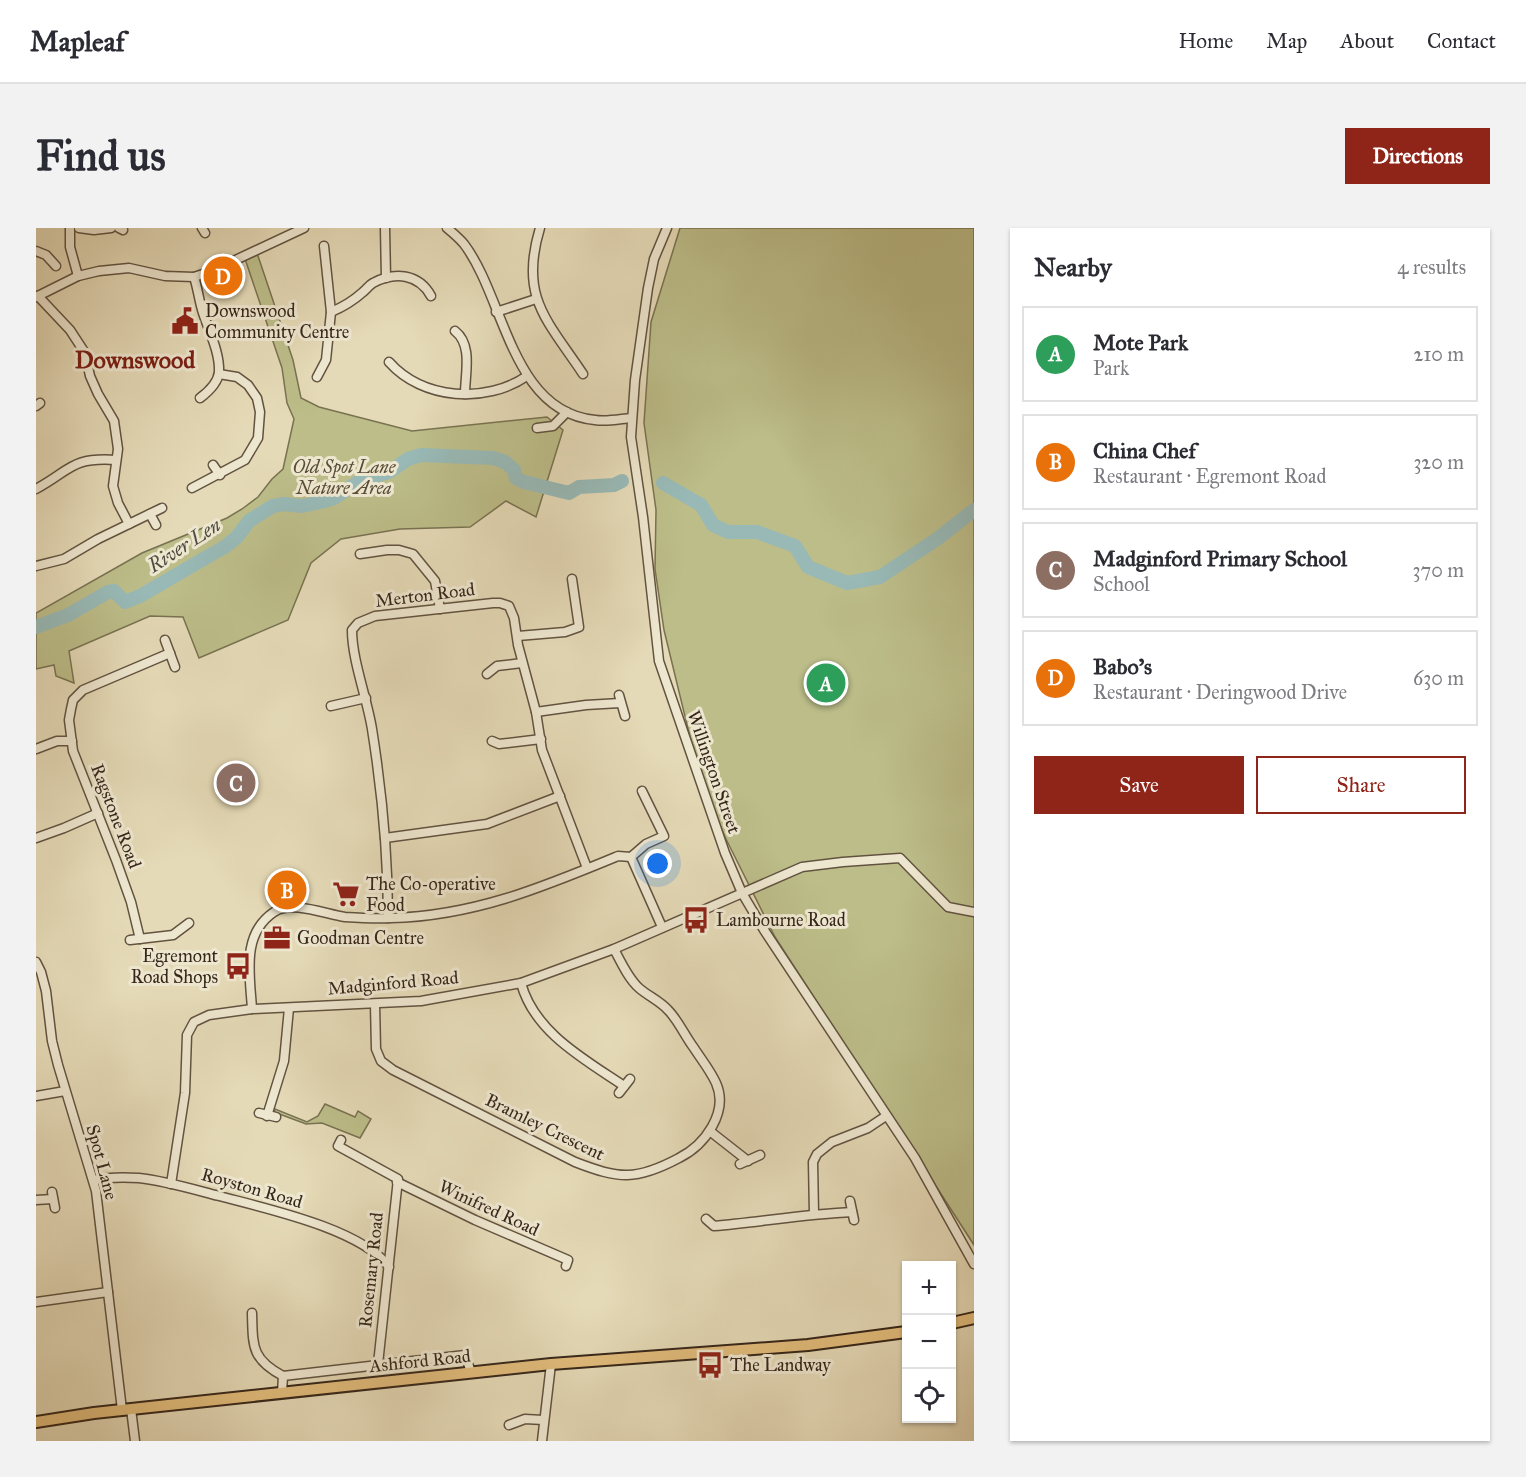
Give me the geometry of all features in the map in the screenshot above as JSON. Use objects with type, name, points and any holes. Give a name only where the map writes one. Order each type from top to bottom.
[{"type":"main road","points":[[956,1322],[974,1318]]},
{"type":"main road","name":"Ashford Road","points":[[36,1422],[471,1372],[808,1345],[902,1333]]},
{"type":"street","points":[[70,228],[70,247],[78,276]]},
{"type":"street","points":[[79,228],[94,230],[111,228]]},
{"type":"street","points":[[385,228],[386,278]]},
{"type":"street","points":[[447,228],[464,244],[478,269],[496,312],[534,386],[567,412],[594,420],[631,418]]},
{"type":"street","points":[[538,228],[532,272],[536,298],[542,315],[583,374]]},
{"type":"street","name":"Willington Street","points":[[667,228],[654,259],[648,288],[631,418],[631,437],[643,517],[659,661],[710,814],[742,893],[764,930],[915,1158],[974,1264]]},
{"type":"street","points":[[129,524],[114,492],[112,478],[118,449],[114,422],[90,376],[85,353],[70,330],[37,297],[78,276],[99,271],[129,268],[165,276],[194,277],[212,271],[301,229]]},
{"type":"street","points":[[317,378],[330,362],[331,312],[321,261],[324,246]]},
{"type":"street","points":[[36,251],[46,255],[56,266]]},
{"type":"street","points":[[331,312],[349,304],[372,283],[386,278],[394,276],[413,278],[424,285],[429,293],[435,281]]},
{"type":"street","points":[[194,277],[202,312],[215,348],[219,374],[209,391],[200,398]]},
{"type":"street","points":[[496,312],[536,298]]},
{"type":"street","points":[[455,331],[462,336],[461,346],[467,365],[465,394]]},
{"type":"street","points":[[389,362],[397,371],[438,392],[465,394],[488,392],[509,388],[527,376]]},
{"type":"street","points":[[390,378],[397,371]]},
{"type":"street","points":[[192,488],[245,460],[258,438],[260,412],[257,398],[248,385],[237,377],[219,374]]},
{"type":"street","points":[[537,428],[554,426],[567,412]]},
{"type":"street","points":[[36,489],[83,460],[116,460]]},
{"type":"street","points":[[213,465],[219,475]]},
{"type":"street","points":[[36,566],[64,559],[98,539],[162,508]]},
{"type":"street","points":[[150,514],[156,525]]},
{"type":"street","points":[[360,554],[387,549],[413,554],[435,581],[440,609]]},
{"type":"street","points":[[518,636],[565,632],[579,627],[572,579]]},
{"type":"street","name":"Merton Road","points":[[388,918],[388,872],[373,739],[366,698],[352,647],[352,630],[358,622],[375,616],[500,603],[509,606],[514,618],[522,663],[536,712],[542,750],[587,867]]},
{"type":"street","points":[[165,640],[175,667]]},
{"type":"street","name":"Ragstone Road","points":[[140,939],[131,902],[73,751],[69,720],[73,700],[83,690],[170,653]]},
{"type":"street","points":[[487,674],[497,666],[522,663]]},
{"type":"street","points":[[331,706],[366,698]]},
{"type":"street","points":[[536,712],[620,699],[626,716]]},
{"type":"street","points":[[492,741],[499,744],[541,739]]},
{"type":"street","points":[[36,748],[57,741],[72,741]]},
{"type":"street","points":[[252,1009],[250,945],[261,924],[276,910],[303,908],[343,916],[388,918],[480,907],[544,886],[618,856],[631,856],[645,844],[664,836],[642,791]]},
{"type":"street","points":[[385,838],[487,824],[560,796]]},
{"type":"street","points":[[36,837],[98,813]]},
{"type":"street","points":[[631,856],[662,927]]},
{"type":"street","name":"Madginford Road","points":[[171,1184],[185,1093],[187,1035],[194,1022],[209,1015],[252,1009],[375,1004],[432,999],[521,982],[614,949],[802,867],[843,861],[900,858],[948,907],[974,912]]},
{"type":"street","points":[[130,940],[173,935],[189,922]]},
{"type":"street","points":[[614,949],[638,987],[669,1010],[717,1084],[721,1100],[711,1132],[744,1163],[760,1155]]},
{"type":"street","name":"Spot Lane","points":[[36,962],[46,991],[52,1041],[65,1091],[94,1180],[108,1292],[127,1410],[135,1441]]},
{"type":"street","points":[[521,982],[525,997],[537,1017],[582,1058],[624,1086]]},
{"type":"street","name":"Bramley Crescent","points":[[375,1004],[376,1049],[381,1061],[393,1070],[564,1156],[605,1173],[619,1176],[638,1174],[658,1168],[682,1157],[711,1132]]},
{"type":"street","points":[[276,1117],[263,1115],[284,1061],[288,1008]]},
{"type":"street","points":[[36,1096],[65,1091]]},
{"type":"street","points":[[814,1214],[813,1162],[817,1154],[832,1142],[868,1128],[886,1116]]},
{"type":"street","name":"Winifred Road","points":[[341,1140],[338,1146],[398,1181],[567,1263]]},
{"type":"street","name":"Royston Road","points":[[94,1180],[111,1177],[141,1178],[181,1185],[322,1225],[382,1257],[389,1267]]},
{"type":"street","name":"Rosemary Road","points":[[378,1364],[398,1181]]},
{"type":"street","points":[[36,1200],[53,1200]]},
{"type":"street","points":[[706,1219],[714,1226],[814,1214],[853,1216],[850,1201]]},
{"type":"street","points":[[36,1302],[108,1292]]},
{"type":"street","points":[[252,1313],[250,1326],[257,1355],[267,1368],[283,1376],[465,1356],[471,1372]]},
{"type":"street","points":[[542,1441],[551,1364]]},
{"type":"street","points":[[282,1393],[283,1376]]},
{"type":"street","points":[[509,1425],[525,1419],[543,1420]]},
{"type":"green space","points":[[680,228],[974,228],[974,1245],[775,937],[725,837],[711,803],[690,737],[664,630],[655,569],[656,510],[644,423],[651,322]]},
{"type":"green space","name":"Old Spot Lane Nature Area","points":[[256,250],[293,360],[301,398],[319,407],[412,431],[547,417],[563,430],[536,517],[506,501],[470,527],[400,529],[341,539],[311,563],[288,620],[199,658],[183,617],[150,616],[69,651],[74,683],[56,676],[54,665],[36,669],[36,613],[142,553],[227,518],[258,497],[283,469],[294,419],[287,403],[282,368],[244,256]]},
{"type":"green space","points":[[325,1104],[355,1117],[358,1111],[371,1119],[360,1138],[322,1123],[306,1124],[274,1112],[275,1109],[307,1122],[318,1116]]},
{"type":"waterway","name":"River Len","points":[[36,627],[68,615],[108,592],[114,591],[125,602],[140,596],[226,546],[237,537],[249,521],[273,506],[284,504],[302,506],[334,498],[361,480],[389,472],[408,459],[421,455],[493,458],[505,462],[514,470],[516,478],[524,482],[569,493],[579,487],[614,485],[622,481]]},
{"type":"waterway","name":"River Len","points":[[663,483],[701,505],[713,525],[728,532],[757,532],[795,546],[808,567],[847,583],[880,577],[937,539],[974,510]]},
{"type":"place","name":"Babo's","points":[[223,276]]},
{"type":"place","name":"Downswood Community Centre","points":[[185,321]]},
{"type":"place","name":"Mote Park","points":[[826,683]]},
{"type":"place","name":"Madginford Primary School","points":[[236,783]]},
{"type":"place","name":"China Chef","points":[[287,890]]},
{"type":"place","name":"The Co-operative Food","points":[[346,894]]},
{"type":"place","name":"Lambourne Road","points":[[696,920]]},
{"type":"place","name":"Goodman Centre","points":[[277,938]]},
{"type":"place","name":"Egremont Road Shops","points":[[238,966]]},
{"type":"place","name":"The Landway","points":[[710,1365]]},
{"type":"district","name":"Downswood","points":[[135,360]]}]
